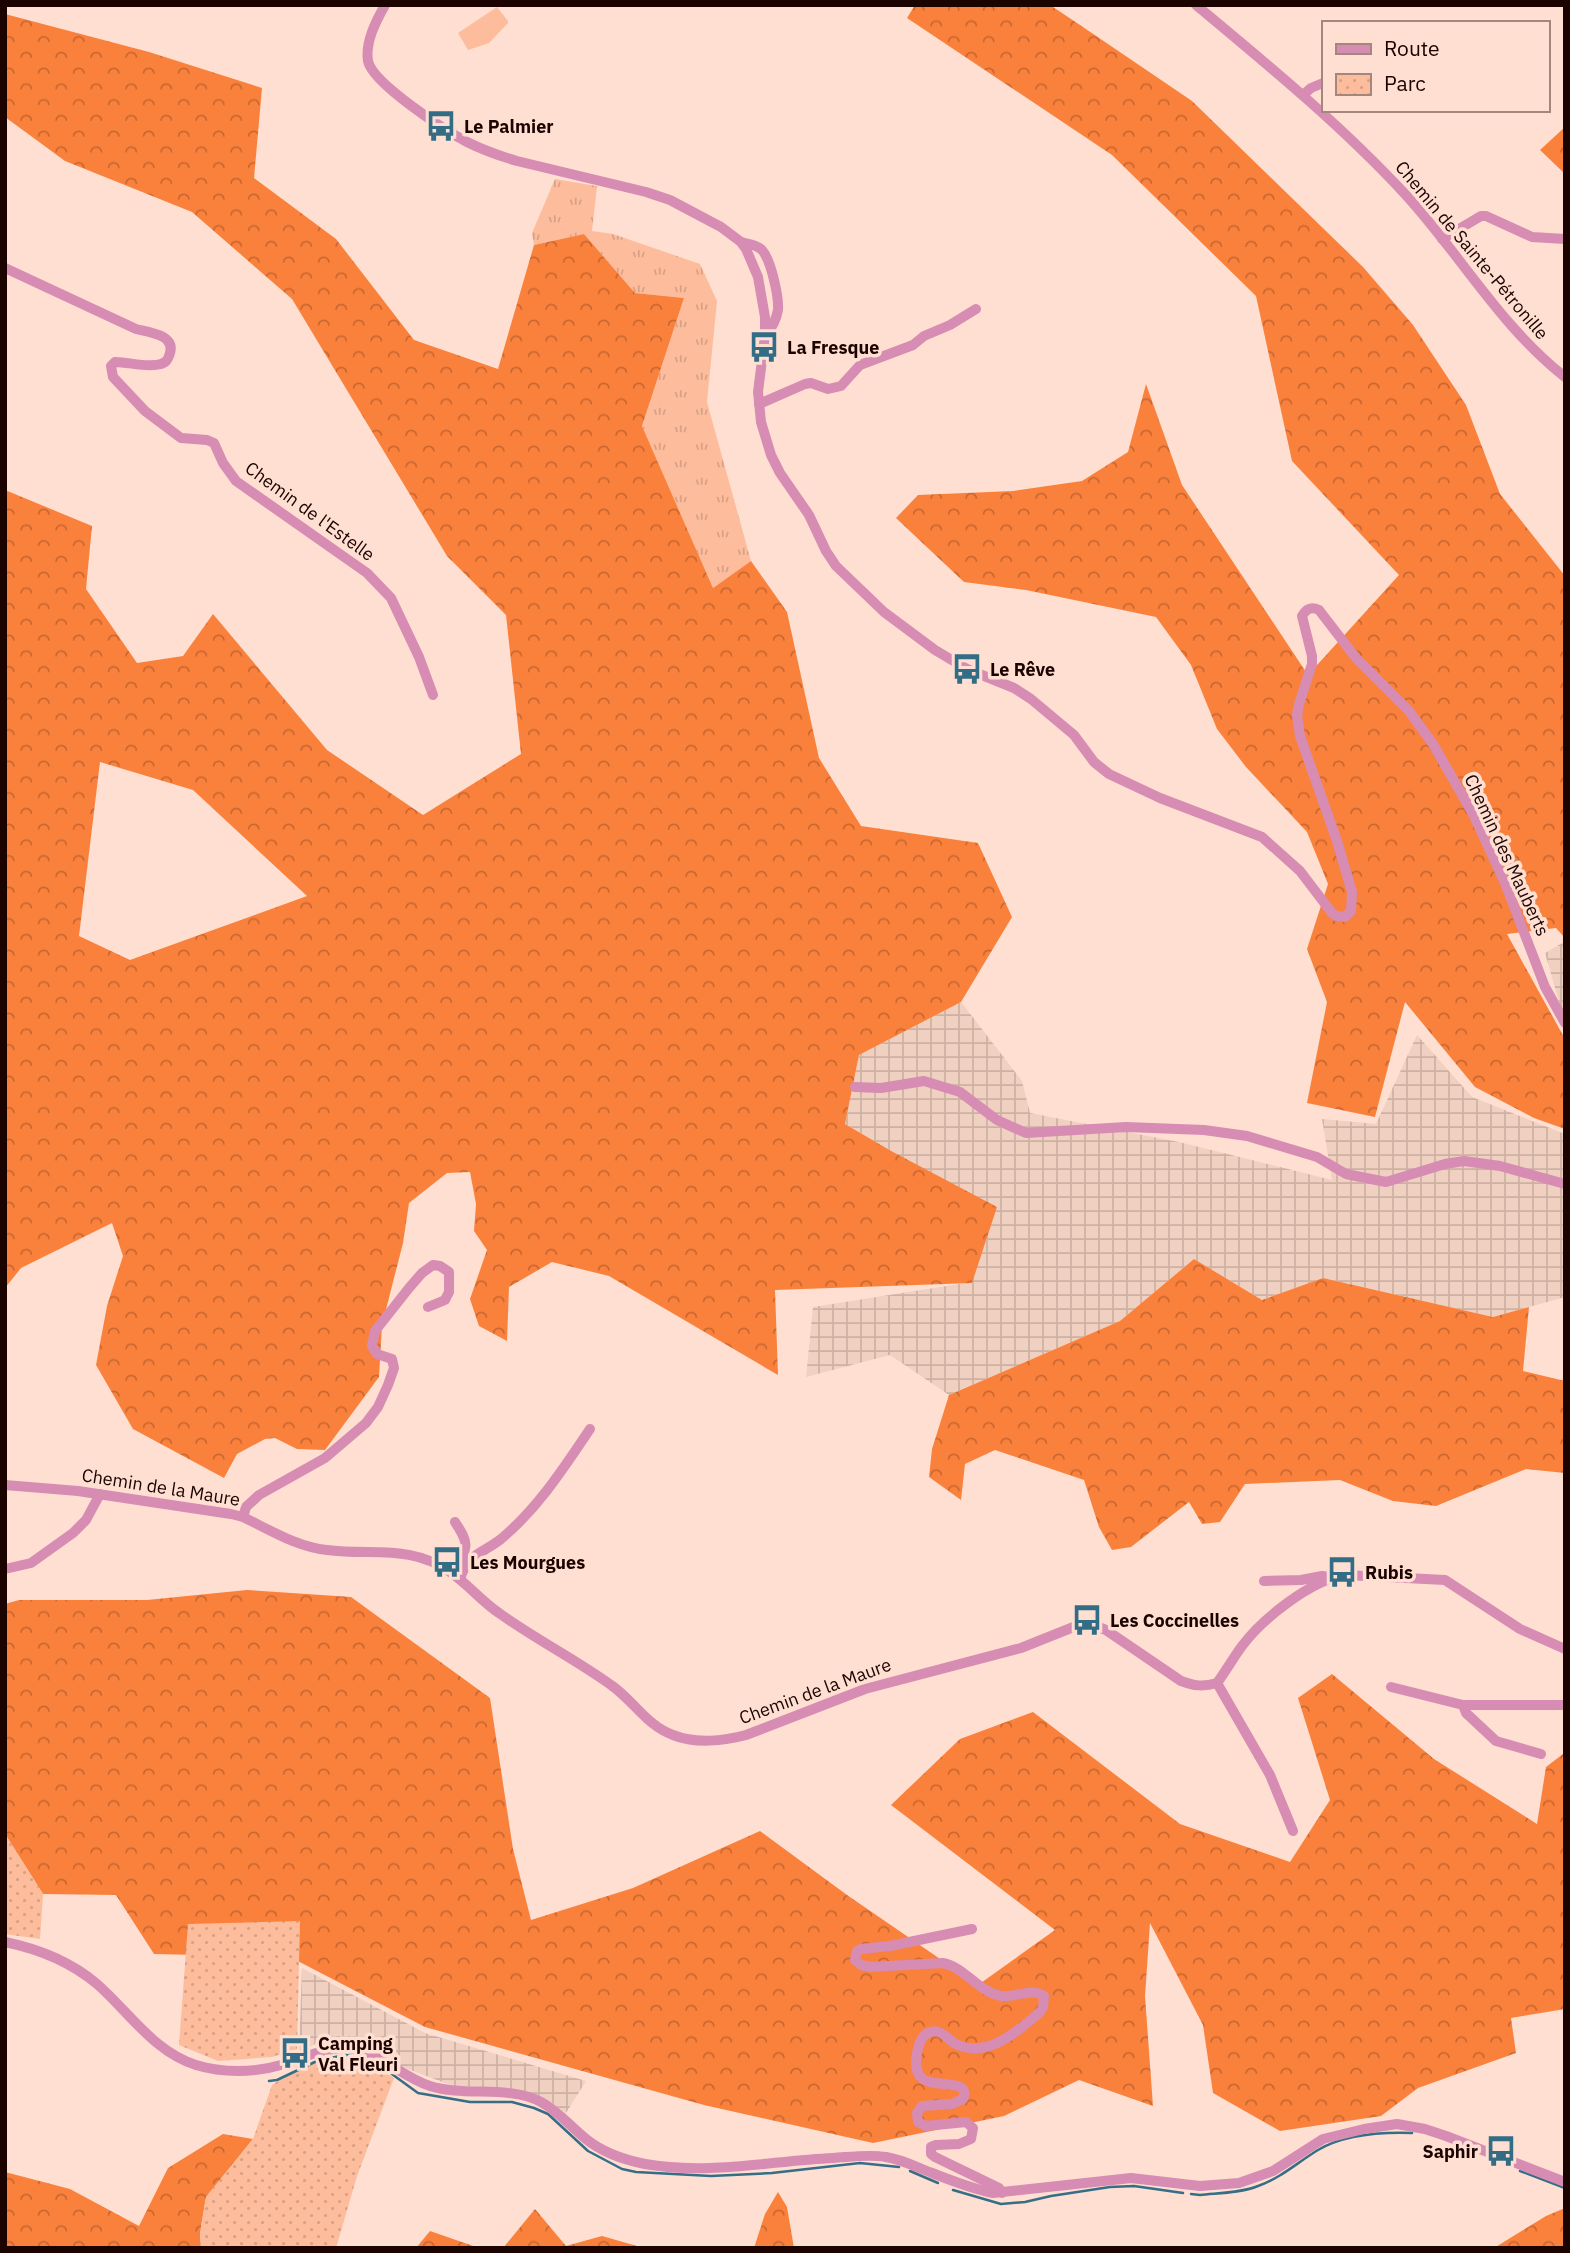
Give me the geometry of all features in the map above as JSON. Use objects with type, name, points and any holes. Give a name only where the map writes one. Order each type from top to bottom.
[{"type":"street","name":"Chemin des Mauberts","points":[[385,5],[373,28],[368,53],[371,71],[398,95],[453,134],[497,155],[670,200],[721,227],[741,242],[758,277],[765,317],[758,391],[766,438],[780,473],[809,515],[826,551],[836,566],[863,593],[935,650],[967,669],[1023,693],[1074,734],[1094,762],[1109,774],[1160,798],[1262,837],[1300,872],[1332,913],[1345,918],[1352,904],[1352,892],[1298,725],[1299,704],[1312,664],[1302,616],[1309,609],[1319,610],[1356,659],[1409,711],[1433,744],[1473,814],[1505,883],[1545,987],[1565,1023]]},
{"type":"street","name":"Chemin de Sainte-Pétronille","points":[[1196,5],[1303,95],[1405,194],[1525,342],[1565,377]]},
{"type":"street","points":[[1303,95],[1322,83]]},
{"type":"street","points":[[1442,239],[1481,216],[1532,237],[1565,239]]},
{"type":"street","name":"Chemin de l'Estelle","points":[[5,268],[136,329],[158,334],[167,340],[170,354],[166,361],[160,364],[115,362],[111,366],[114,377],[145,411],[181,438],[214,443],[223,463],[236,481],[367,573],[391,598],[419,657],[433,695]]},
{"type":"street","points":[[759,404],[805,384],[811,383],[828,389],[841,386],[860,365],[913,345],[924,336],[950,325],[976,309]]},
{"type":"street","points":[[855,1087],[881,1088],[924,1081],[960,1092],[997,1120],[1026,1133],[1126,1127],[1204,1130],[1247,1136],[1317,1157],[1346,1174],[1386,1182],[1444,1164],[1464,1161],[1500,1166],[1565,1184]]},
{"type":"street","points":[[243,1517],[246,1507],[258,1495],[325,1458],[366,1423],[378,1407],[394,1368],[392,1359],[377,1354],[372,1346],[375,1331],[422,1273],[433,1265],[440,1266],[449,1272],[449,1292],[445,1300],[428,1307]]},
{"type":"street","points":[[456,1576],[472,1557],[499,1540],[533,1507],[554,1483],[590,1429]]},
{"type":"street","name":"Chemin de la Maure","points":[[5,1485],[167,1503],[243,1517],[312,1548],[414,1554],[430,1559],[456,1576],[498,1612],[614,1687],[651,1723],[673,1736],[695,1740],[746,1735],[864,1689],[1021,1648],[1086,1624],[1106,1630],[1181,1681],[1204,1686],[1217,1684]]},
{"type":"street","points":[[5,1569],[31,1563],[73,1534],[86,1520],[100,1494]]},
{"type":"street","points":[[456,1522],[467,1544],[456,1576]]},
{"type":"street","points":[[1293,1831],[1270,1775],[1217,1684],[1251,1635],[1278,1611],[1318,1584],[1346,1575],[1445,1580],[1520,1629],[1565,1649]]},
{"type":"street","points":[[1264,1581],[1301,1580],[1322,1576],[1334,1578]]},
{"type":"street","points":[[1391,1687],[1462,1705],[1565,1706]]},
{"type":"street","points":[[1462,1705],[1466,1713],[1496,1741],[1541,1754]]},
{"type":"street","points":[[972,1929],[890,1946],[861,1949],[855,1955],[855,1960],[870,1967],[943,1963],[953,1965],[988,1992],[998,1996],[1039,1992],[1044,1996],[1043,2008],[1039,2013],[1004,2040],[974,2048],[957,2045],[934,2031],[923,2037],[918,2055],[918,2072],[922,2079],[933,2084],[958,2085],[963,2088],[965,2094],[963,2099],[952,2104],[922,2106],[917,2113],[918,2122],[926,2126],[966,2122],[973,2129],[971,2139],[967,2142],[936,2145],[932,2147],[931,2154],[999,2188],[1002,2193]]},
{"type":"street","points":[[5,1942],[55,1957],[75,1968],[95,1983],[158,2044],[179,2058],[206,2067],[238,2071],[267,2069],[330,2049],[356,2049],[370,2053],[402,2073],[431,2086],[454,2091],[531,2097],[555,2111],[589,2141],[623,2158],[645,2164],[731,2168],[815,2159],[886,2157],[905,2161],[974,2189],[1002,2193],[1131,2178],[1200,2186],[1239,2183],[1273,2171],[1324,2140],[1372,2127],[1397,2124],[1447,2136],[1565,2182]]},
{"type":"shaded area","points":[[1564,942],[1565,944],[1565,1022],[1545,953]]},
{"type":"shaded area","points":[[961,1002],[1022,1081],[1030,1113],[1179,1142],[1332,1180],[1322,1119],[1376,1124],[1417,1035],[1472,1097],[1565,1134],[1565,1297],[1493,1317],[1323,1278],[1262,1300],[1194,1259],[1120,1321],[949,1395],[890,1355],[806,1377],[813,1307],[972,1282],[893,1152],[845,1124],[859,1055]]},
{"type":"shaded area","points":[[302,1968],[425,2033],[586,2081],[566,2113],[541,2096],[508,2088],[453,2086],[400,2066],[362,2041],[328,2038],[299,2052]]},
{"type":"green space","points":[[915,5],[1050,5],[1192,101],[1363,267],[1413,325],[1466,405],[1500,494],[1565,576],[1565,938],[1556,928],[1507,934],[1565,1039],[1565,1129],[1534,1118],[1475,1087],[1405,1002],[1375,1117],[1307,1103],[1327,1002],[1307,949],[1328,884],[1307,832],[1246,767],[1217,729],[1191,665],[1156,617],[1026,590],[964,582],[896,518],[918,495],[1013,491],[1082,481],[1128,452],[1146,384],[1182,485],[1308,675],[1399,575],[1292,461],[1256,296],[1112,155],[907,18]]},
{"type":"green space","points":[[497,7],[508,23],[489,43],[468,50],[458,33]]},
{"type":"green space","points":[[5,14],[149,52],[262,88],[254,178],[336,239],[414,340],[498,369],[534,245],[584,234],[635,293],[684,298],[642,426],[713,588],[751,561],[787,612],[819,758],[861,826],[978,843],[1012,917],[961,1002],[859,1055],[845,1124],[997,1207],[972,1283],[775,1290],[778,1375],[609,1276],[552,1262],[509,1287],[507,1341],[479,1326],[470,1299],[487,1250],[474,1231],[476,1204],[470,1172],[447,1173],[409,1203],[403,1243],[382,1325],[379,1377],[325,1450],[297,1449],[275,1438],[265,1439],[237,1454],[224,1478],[133,1429],[96,1365],[107,1306],[123,1256],[112,1223],[21,1268],[5,1288],[5,490],[92,526],[86,589],[137,663],[183,656],[213,614],[327,750],[423,815],[521,754],[506,615],[447,556],[292,299],[192,212],[65,161],[5,117]],"holes":[[[100,762],[193,790],[307,896],[130,960],[79,936]]]},
{"type":"green space","points":[[1565,127],[1565,174],[1540,150]]},
{"type":"green space","points":[[555,179],[597,186],[592,231],[613,234],[700,264],[717,301],[707,402],[751,561],[713,588],[642,426],[684,298],[635,293],[584,234],[534,245],[532,233]]},
{"type":"green space","points":[[1194,1259],[1262,1300],[1323,1278],[1493,1317],[1529,1307],[1523,1371],[1565,1381],[1565,1473],[1526,1469],[1436,1506],[1393,1501],[1340,1480],[1245,1484],[1220,1522],[1202,1524],[1189,1502],[1131,1547],[1112,1550],[1099,1527],[1084,1480],[995,1450],[965,1464],[961,1500],[929,1477],[932,1449],[949,1395],[1120,1321]]},
{"type":"green space","points":[[247,1590],[351,1597],[490,1698],[513,1849],[531,1920],[633,1888],[760,1831],[978,1985],[1055,1930],[891,1805],[960,1739],[1033,1712],[1180,1824],[1290,1862],[1330,1800],[1298,1698],[1332,1674],[1434,1759],[1537,1824],[1546,1767],[1563,1754],[1565,2009],[1511,2018],[1516,2053],[1418,2088],[1381,2116],[1280,2131],[1213,2093],[1203,2025],[1150,1923],[1145,1996],[1153,2106],[1079,2080],[1004,2116],[873,2143],[704,2105],[425,2027],[290,1957],[154,1954],[116,1895],[43,1894],[5,1834],[5,1604],[19,1600],[147,1600]]},
{"type":"green space","points":[[5,1834],[43,1894],[40,1939],[5,1934]]},
{"type":"green space","points":[[300,1921],[297,2049],[272,2057],[218,2061],[179,2045],[188,1924]]},
{"type":"green space","points":[[326,2058],[362,2062],[394,2078],[357,2176],[336,2248],[201,2248],[200,2233],[206,2197],[253,2139],[272,2085],[289,2074]]},
{"type":"green space","points":[[223,2134],[253,2139],[206,2197],[200,2233],[201,2248],[5,2248],[5,2172],[70,2189],[139,2226],[168,2168]]},
{"type":"green space","points":[[778,2192],[787,2207],[794,2248],[754,2248],[765,2214]]},
{"type":"green space","points":[[1565,2208],[1565,2248],[1494,2248],[1546,2216]]},
{"type":"green space","points":[[535,2209],[566,2246],[602,2236],[644,2248],[503,2248]]},
{"type":"green space","points":[[430,2231],[479,2248],[416,2248]]},
{"type":"waterway","points":[[269,2081],[277,2080],[319,2060],[346,2055],[360,2058],[378,2064],[418,2093],[470,2102],[512,2102],[534,2108],[548,2114],[588,2151],[622,2169],[636,2172],[711,2176],[772,2173],[860,2163],[899,2167]]},
{"type":"waterway","points":[[1191,2194],[1229,2192],[1258,2186],[1340,2140],[1376,2134],[1412,2133]]},
{"type":"waterway","points":[[910,2171],[938,2183]]},
{"type":"waterway","points":[[1520,2171],[1565,2188]]},
{"type":"waterway","points":[[953,2190],[1001,2204],[1110,2187],[1134,2186],[1183,2193]]},
{"type":"place","name":"Le Palmier","points":[[441,126]]},
{"type":"place","name":"La Fresque","points":[[764,347]]},
{"type":"place","name":"Le Rêve","points":[[967,669]]},
{"type":"place","name":"Les Mourgues","points":[[447,1562]]},
{"type":"place","name":"Rubis","points":[[1342,1572]]},
{"type":"place","name":"Les Coccinelles","points":[[1087,1620]]},
{"type":"place","name":"Camping Val Fleuri","points":[[295,2053]]},
{"type":"place","name":"Saphir","points":[[1501,2151]]}]
